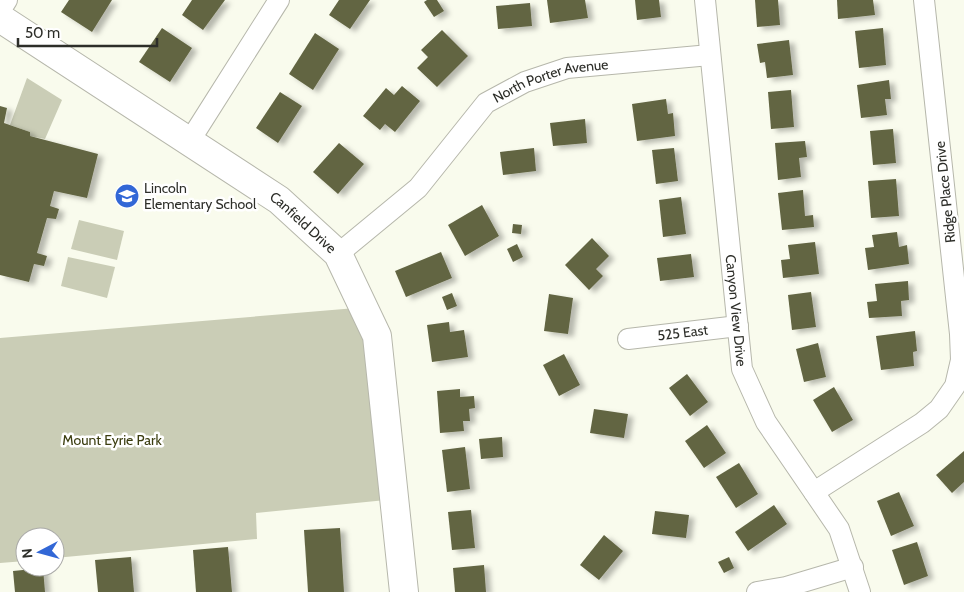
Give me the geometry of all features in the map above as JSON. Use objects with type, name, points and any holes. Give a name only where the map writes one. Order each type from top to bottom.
[{"type":"street","points":[[0,11],[7,0]]},
{"type":"street","points":[[189,142],[279,0]]},
{"type":"street","name":"Canyon View Drive","points":[[705,0],[742,369],[766,422],[839,529],[860,592]]},
{"type":"street","name":"Ridge Place Drive","points":[[814,492],[922,423],[939,409],[955,386],[961,360],[960,334],[924,0]]},
{"type":"street","name":"Canfield Drive","points":[[0,18],[279,200],[338,254],[377,336],[404,592]]},
{"type":"street","name":"North Porter Avenue","points":[[338,254],[418,188],[486,103],[525,82],[567,68],[710,55]]},
{"type":"street","name":"525 East","points":[[628,339],[738,326]]},
{"type":"street","points":[[757,592],[786,587],[853,567]]},
{"type":"green space","points":[[27,78],[62,100],[45,139],[30,136],[30,132],[10,125]]},
{"type":"green space","points":[[79,220],[124,231],[117,260],[71,249]]},
{"type":"green space","points":[[68,257],[115,267],[107,298],[61,286]]},
{"type":"green space","name":"Mount Eyrie Park","points":[[356,308],[369,340],[386,500],[256,513],[257,539],[65,557],[65,527],[15,527],[15,562],[0,563],[0,338]]},
{"type":"building","points":[[69,0],[112,0],[92,32],[61,12]]},
{"type":"building","points":[[192,0],[225,0],[203,30],[182,15]]},
{"type":"building","points":[[339,0],[370,0],[350,29],[329,15]]},
{"type":"building","points":[[427,0],[437,0],[444,11],[434,17],[424,2]]},
{"type":"building","points":[[547,0],[585,0],[588,18],[550,23]]},
{"type":"building","points":[[635,0],[659,0],[661,17],[637,20]]},
{"type":"building","points":[[755,0],[778,0],[780,25],[757,27]]},
{"type":"building","points":[[837,0],[873,0],[875,15],[838,19]]},
{"type":"building","points":[[530,3],[532,26],[498,29],[496,6]]},
{"type":"building","points":[[162,28],[192,48],[170,82],[139,62]]},
{"type":"building","points":[[883,28],[886,65],[859,68],[855,31]]},
{"type":"building","points":[[442,30],[468,56],[437,87],[417,68],[428,57],[421,50]]},
{"type":"building","points":[[315,33],[339,49],[313,90],[289,74]]},
{"type":"building","points":[[789,40],[793,75],[767,78],[765,62],[760,63],[757,44]]},
{"type":"building","points":[[889,80],[891,99],[885,99],[887,115],[861,118],[857,85]]},
{"type":"building","points":[[402,86],[420,101],[395,132],[385,124],[380,130],[363,116],[386,88],[394,95]]},
{"type":"building","points":[[791,90],[794,127],[771,129],[768,92]]},
{"type":"building","points":[[280,92],[302,106],[278,143],[256,128]]},
{"type":"building","points":[[666,99],[668,114],[673,113],[675,136],[637,141],[632,104]]},
{"type":"building","points":[[0,106],[7,108],[4,123],[30,132],[30,136],[98,154],[87,198],[54,191],[50,206],[59,209],[56,219],[47,218],[37,253],[47,256],[44,266],[34,264],[29,282],[0,275]]},
{"type":"building","points":[[585,119],[587,143],[553,146],[550,123]]},
{"type":"building","points":[[893,129],[896,163],[873,165],[870,131]]},
{"type":"building","points":[[805,141],[807,157],[799,158],[801,177],[778,180],[775,143]]},
{"type":"building","points":[[339,143],[364,164],[338,194],[313,172]]},
{"type":"building","points":[[534,148],[536,171],[503,175],[500,152]]},
{"type":"building","points":[[674,148],[678,181],[656,184],[652,150]]},
{"type":"building","points":[[896,179],[899,216],[871,218],[868,181]]},
{"type":"building","points":[[803,190],[805,216],[813,215],[814,227],[782,230],[778,193]]},
{"type":"building","points":[[681,197],[686,234],[663,237],[659,200]]},
{"type":"building","points":[[482,205],[499,236],[465,256],[448,225]]},
{"type":"building","points":[[513,224],[522,225],[521,234],[512,233]]},
{"type":"building","points":[[897,232],[899,247],[907,245],[909,264],[868,270],[865,248],[874,247],[872,235]]},
{"type":"building","points":[[592,238],[609,256],[596,269],[603,276],[589,290],[565,265]]},
{"type":"building","points":[[815,242],[819,274],[783,278],[781,260],[790,259],[788,245]]},
{"type":"building","points":[[517,244],[523,257],[513,262],[507,249]]},
{"type":"building","points":[[441,252],[452,278],[406,297],[395,271]]},
{"type":"building","points":[[691,254],[694,277],[660,281],[657,258]]},
{"type":"building","points":[[908,281],[909,300],[901,301],[902,316],[869,318],[867,302],[877,301],[875,284]]},
{"type":"building","points":[[811,292],[816,327],[792,330],[788,295]]},
{"type":"building","points":[[452,293],[457,306],[447,310],[442,297]]},
{"type":"building","points":[[549,294],[573,298],[568,334],[544,331]]},
{"type":"building","points":[[449,322],[450,332],[464,330],[468,357],[432,362],[427,325]]},
{"type":"building","points":[[915,331],[917,351],[913,352],[914,366],[881,370],[876,336]]},
{"type":"building","points":[[818,343],[826,377],[804,382],[796,349]]},
{"type":"building","points":[[564,354],[580,385],[559,396],[543,365]]},
{"type":"building","points":[[687,374],[708,402],[690,416],[669,388]]},
{"type":"building","points":[[834,387],[853,420],[832,432],[813,400]]},
{"type":"building","points":[[460,389],[460,397],[474,396],[475,408],[469,409],[470,421],[463,421],[464,431],[440,433],[437,391]]},
{"type":"building","points":[[594,409],[628,414],[624,438],[590,433]]},
{"type":"building","points":[[707,425],[726,453],[704,468],[685,441]]},
{"type":"building","points":[[502,437],[503,457],[481,459],[479,439]]},
{"type":"building","points":[[465,447],[470,489],[447,492],[442,450]]},
{"type":"building","points":[[964,451],[964,482],[952,493],[936,475]]},
{"type":"building","points":[[739,463],[758,494],[736,508],[716,477]]},
{"type":"building","points":[[899,492],[914,526],[891,536],[877,501]]},
{"type":"building","points":[[774,505],[787,524],[748,551],[735,532]]},
{"type":"building","points":[[471,510],[475,548],[452,550],[448,512]]},
{"type":"building","points":[[655,511],[689,515],[686,538],[652,534]]},
{"type":"building","points":[[340,528],[344,592],[308,592],[304,530]]},
{"type":"building","points":[[604,535],[623,551],[599,580],[580,565]]},
{"type":"building","points":[[917,542],[928,576],[904,585],[892,550]]},
{"type":"building","points":[[228,547],[232,592],[196,592],[193,550]]},
{"type":"building","points":[[131,557],[134,592],[98,592],[95,560]]},
{"type":"building","points":[[729,557],[734,568],[724,573],[718,562]]},
{"type":"building","points":[[484,565],[486,592],[455,592],[453,568]]},
{"type":"building","points":[[13,571],[15,571],[15,577],[44,577],[45,592],[15,592]]},
{"type":"place","name":"Lincoln Elementary School","points":[[127,196]]}]
